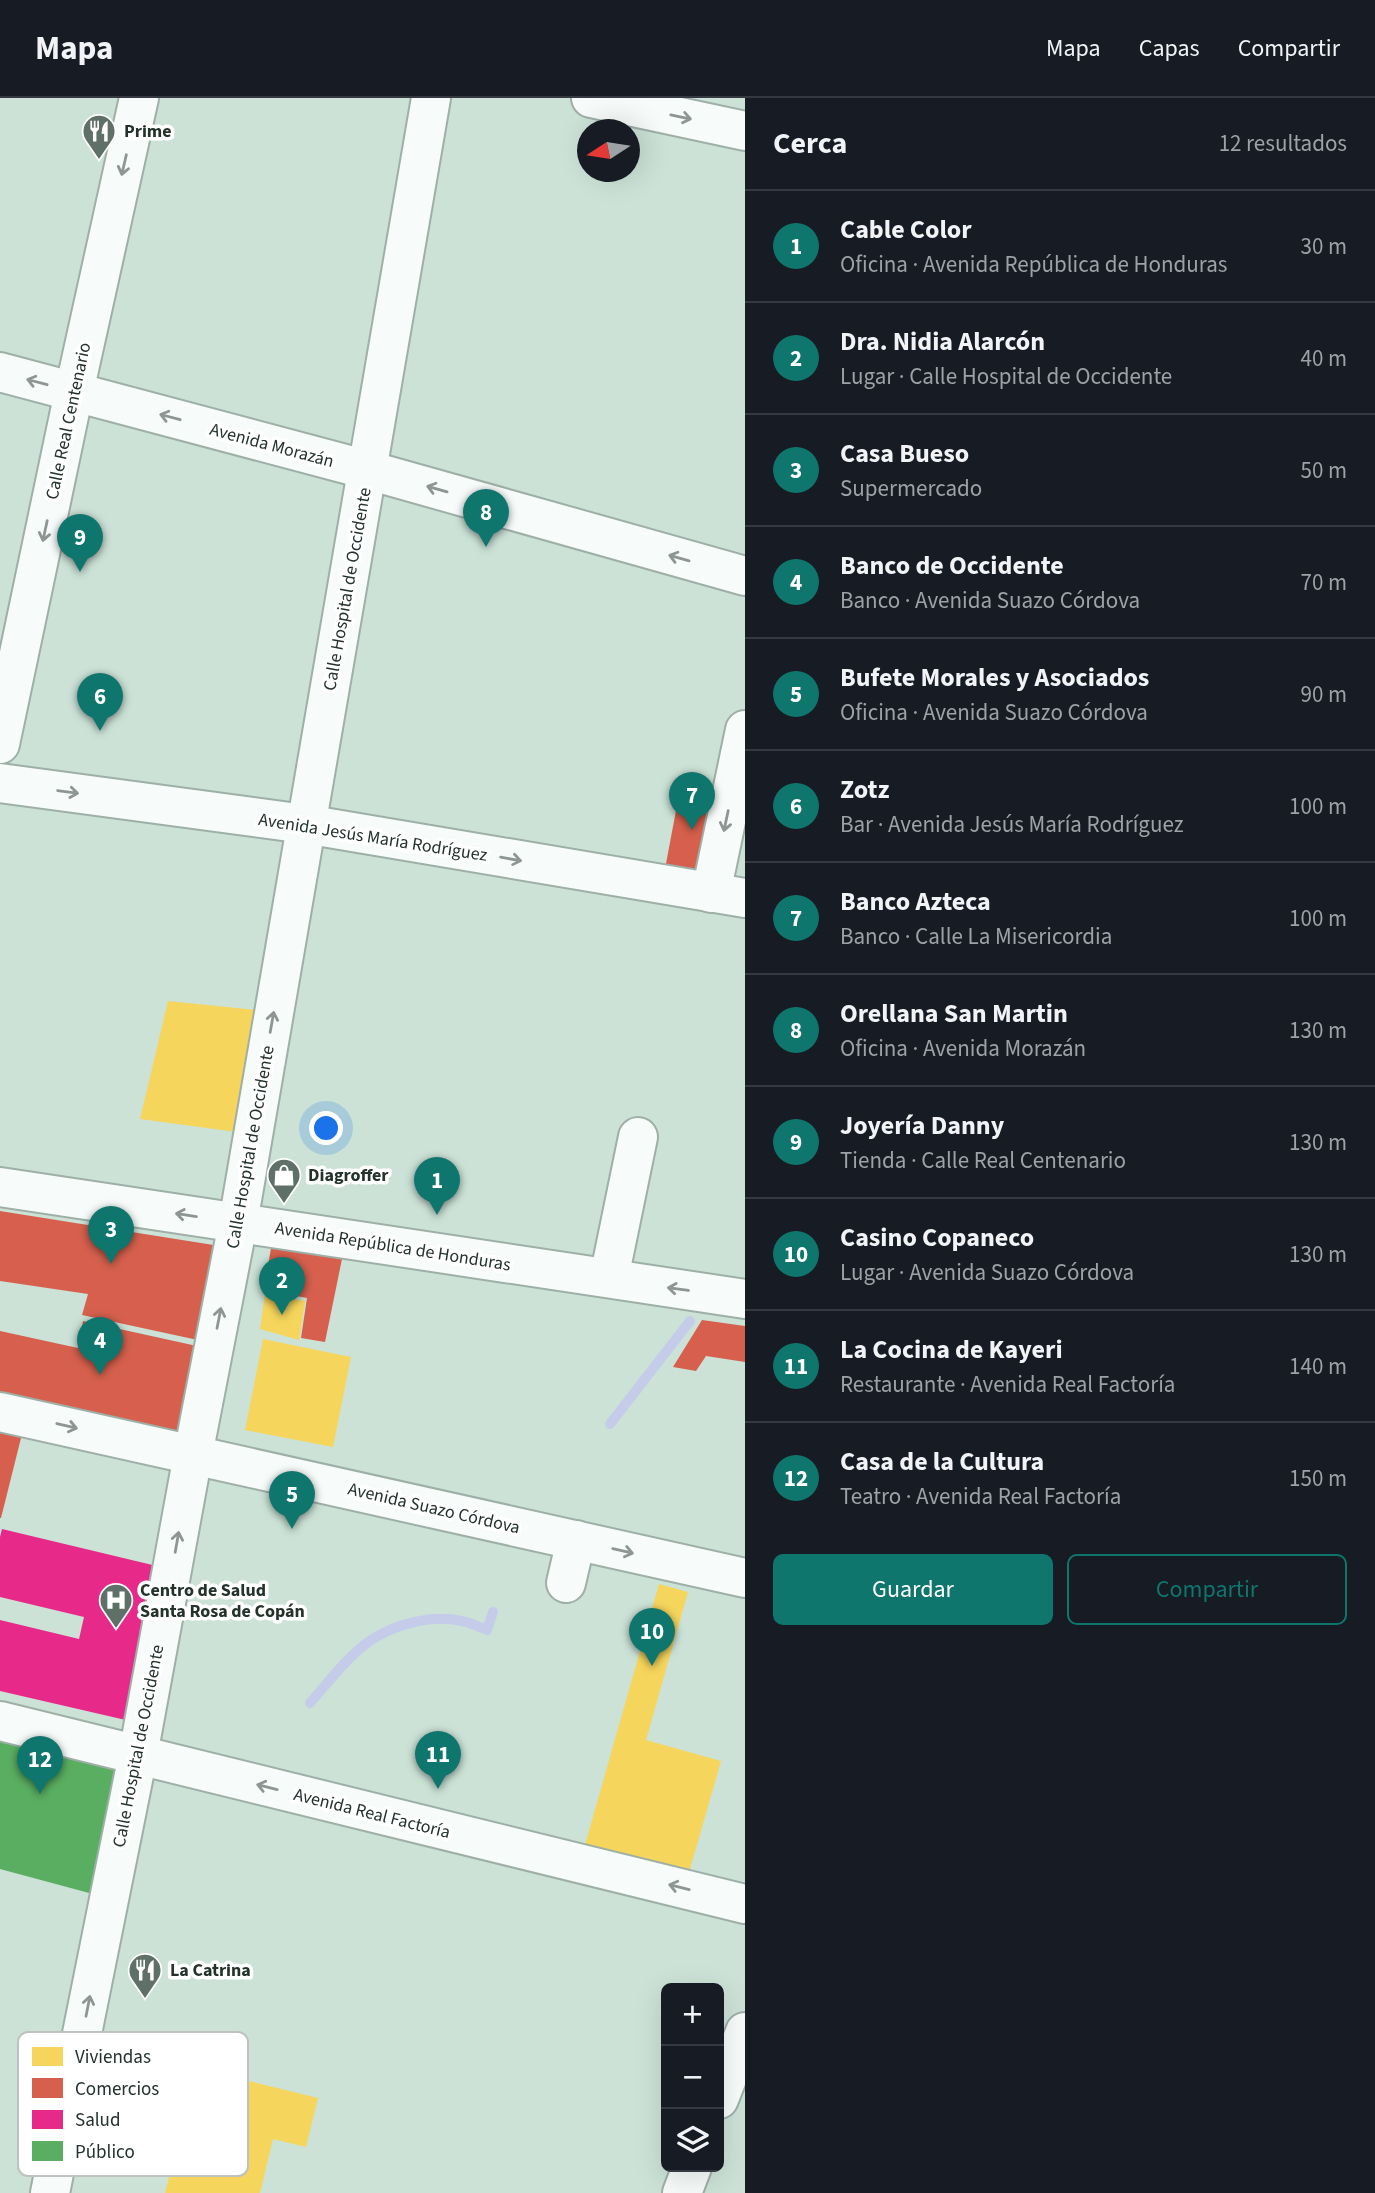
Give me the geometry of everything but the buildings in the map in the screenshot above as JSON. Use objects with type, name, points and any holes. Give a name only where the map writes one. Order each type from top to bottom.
[{"type":"street","name":"Calle Real Centenario","points":[[0,744],[139,98]]},
{"type":"street","name":"Calle Hospital de Occidente","points":[[82,2032],[138,1755],[192,1455],[238,1223],[431,98]]},
{"type":"street","points":[[591,98],[745,131]]},
{"type":"street","name":"Avenida Morazán","points":[[0,372],[368,470],[745,576]]},
{"type":"street","points":[[728,895],[745,730]]},
{"type":"street","name":"Avenida Jesús María Rodríguez","points":[[0,783],[305,824],[728,895]]},
{"type":"street","points":[[609,1279],[638,1137]]},
{"type":"street","name":"Avenida República de Honduras","points":[[0,1187],[745,1299]]},
{"type":"street","name":"Avenida Suazo Córdova","points":[[0,1412],[745,1578]]},
{"type":"street","points":[[566,1583],[576,1540]]},
{"type":"street","name":"Avenida Real Factoría","points":[[0,1721],[745,1904]]},
{"type":"street","points":[[724,2087],[744,2039]]},
{"type":"street","points":[[682,2193],[690,2172]]},
{"type":"waterway","points":[[610,1424],[690,1321]]},
{"type":"waterway","points":[[310,1703],[365,1644],[392,1629],[421,1621],[452,1619],[487,1630],[493,1612]]},
{"type":"place","name":"Prime","points":[[99,161]]},
{"type":"place","name":"Orellana San Martin","points":[[486,547]]},
{"type":"place","name":"Joyería Danny","points":[[80,572]]},
{"type":"place","name":"Zotz","points":[[100,731]]},
{"type":"place","name":"Banco Azteca","points":[[692,830]]},
{"type":"place","name":"Diagroffer","points":[[284,1205]]},
{"type":"place","name":"Cable Color","points":[[437,1215]]},
{"type":"place","name":"Casa Bueso","points":[[111,1264]]},
{"type":"place","name":"Dra. Nidia Alarcón","points":[[282,1315]]},
{"type":"place","name":"Banco de Occidente","points":[[100,1375]]},
{"type":"place","name":"Bufete Morales y Asociados","points":[[292,1529]]},
{"type":"place","name":"Centro de Salud Santa Rosa de Copán","points":[[116,1630]]},
{"type":"place","name":"Casino Copaneco","points":[[652,1666]]},
{"type":"place","name":"La Cocina de Kayeri","points":[[438,1789]]},
{"type":"place","name":"Casa de la Cultura","points":[[40,1794]]},
{"type":"place","name":"La Catrina","points":[[145,2000]]}]
